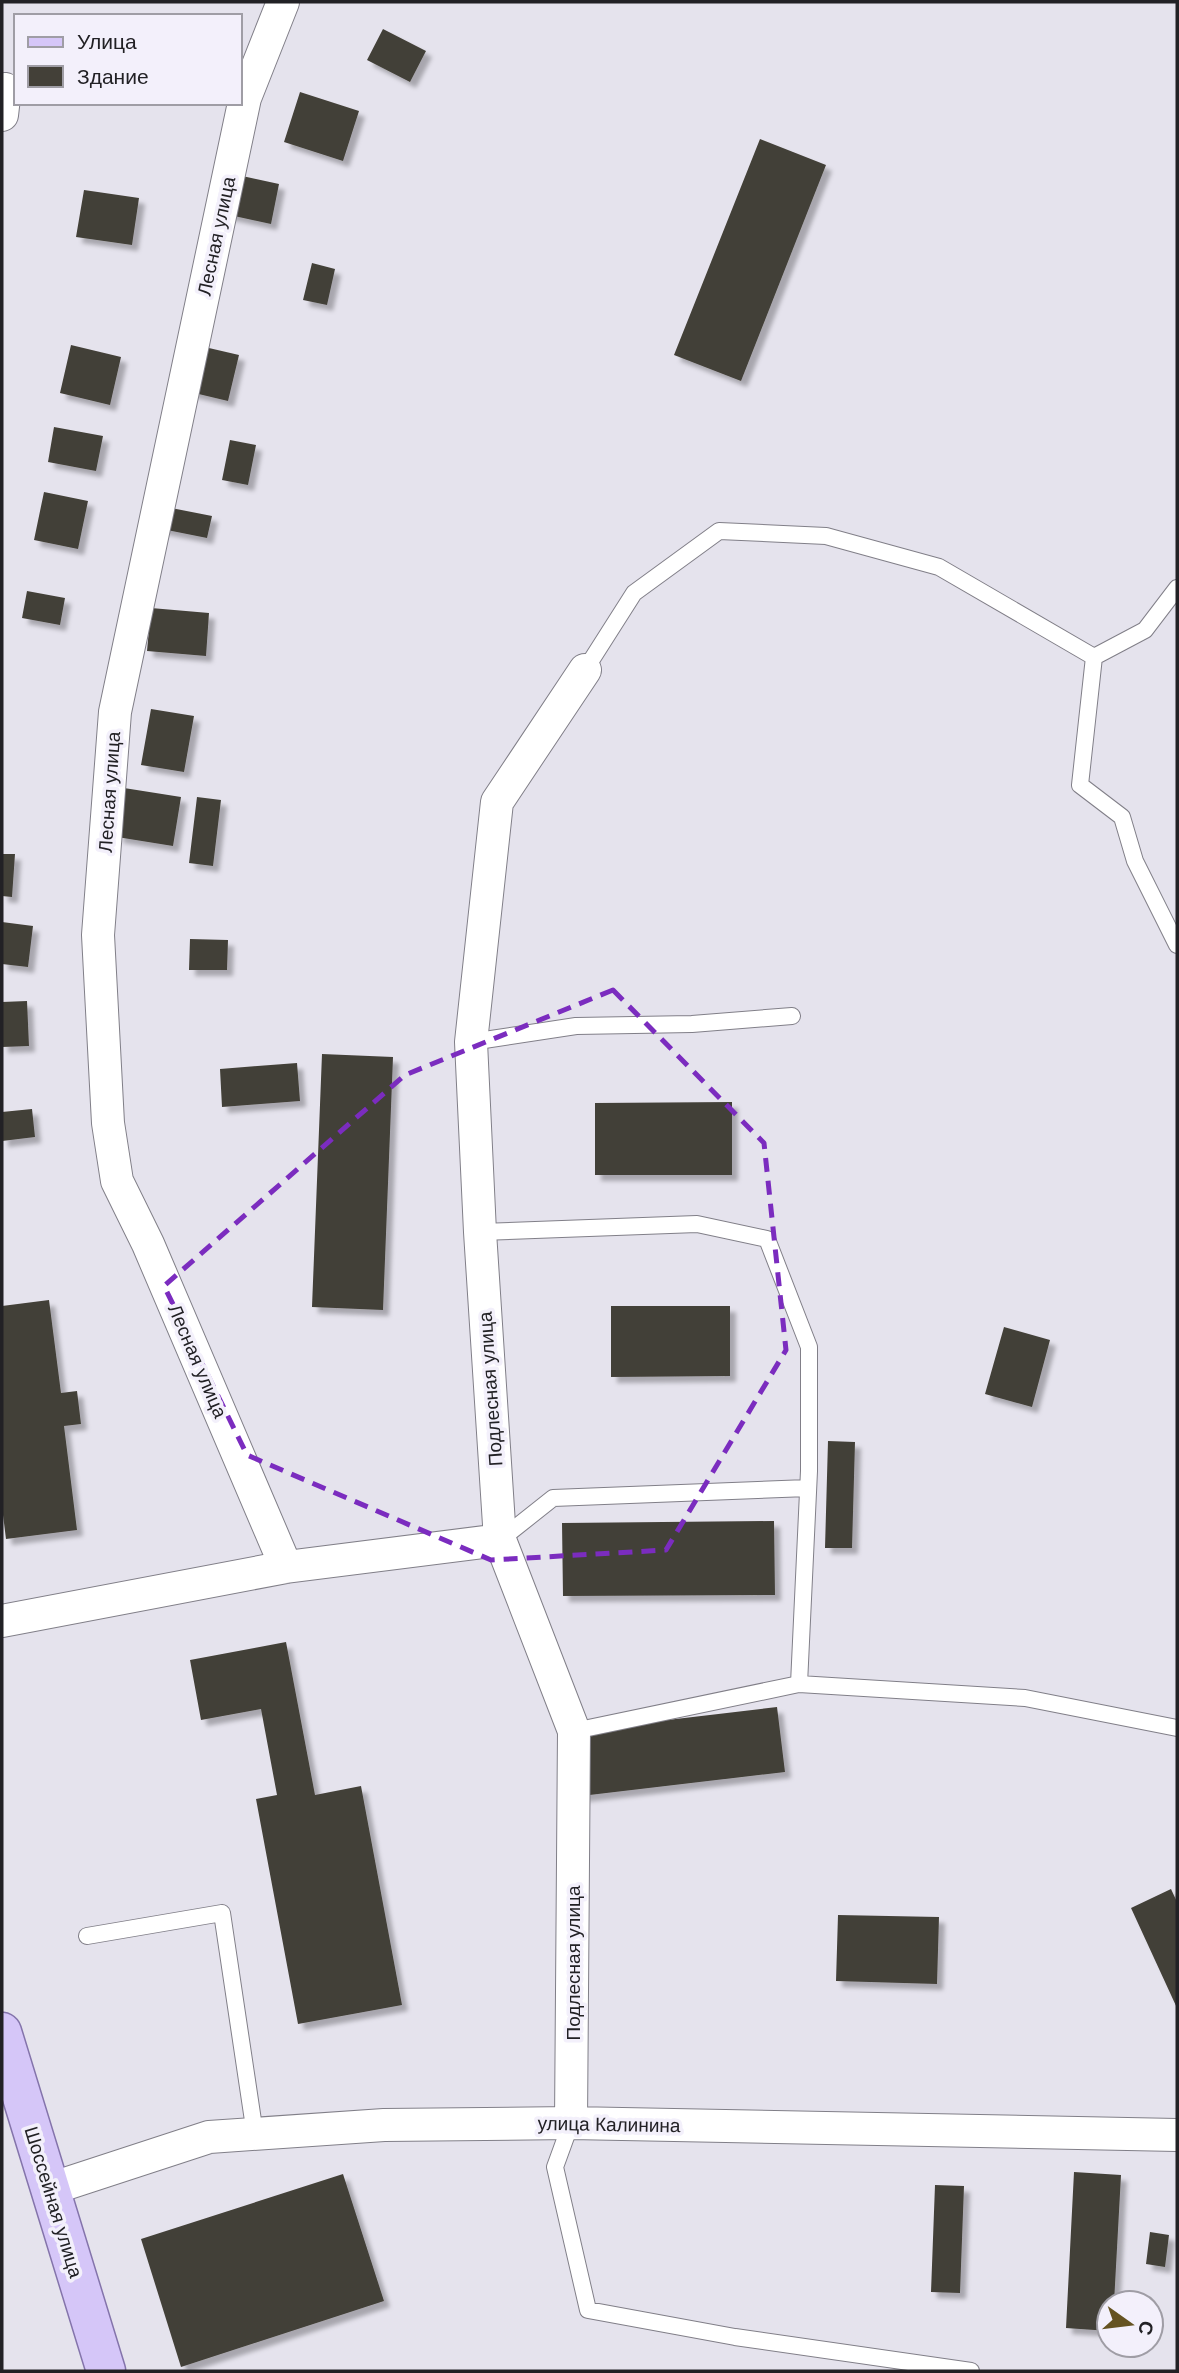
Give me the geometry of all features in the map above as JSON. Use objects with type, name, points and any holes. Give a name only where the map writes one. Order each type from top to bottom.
[{"type":"main road","name":"Шоссейная улица","points":[[2,2032],[106,2371]]},
{"type":"street","name":"Лесная улица","points":[[284,2],[245,98],[115,712],[98,935],[108,1123],[117,1181],[153,1256],[286,1567]]},
{"type":"street","name":"Подлесная улица","points":[[571,2123],[574,1731],[500,1540],[471,1042],[498,802],[584,670]]},
{"type":"street","points":[[2,1621],[286,1567],[500,1540]]},
{"type":"street","name":"улица Калинина","points":[[50,2189],[209,2137],[384,2125],[571,2123],[1177,2135]]},
{"type":"lane","points":[[584,670],[634,593],[719,531],[827,536],[939,567],[1094,657]]},
{"type":"lane","points":[[1094,657],[1145,630],[1177,588]]},
{"type":"lane","points":[[1094,657],[1080,785],[1122,817],[1135,861],[1177,944]]},
{"type":"lane","points":[[471,1042],[576,1026],[692,1024],[792,1016]]},
{"type":"lane","points":[[480,1232],[697,1224],[767,1239],[809,1347],[808,1488],[799,1684]]},
{"type":"lane","points":[[500,1540],[553,1498],[808,1488]]},
{"type":"lane","points":[[574,1731],[799,1684],[1025,1698],[1177,1728]]},
{"type":"lane","points":[[87,1937],[222,1913],[255,2134]]},
{"type":"lane","points":[[571,2123],[555,2167],[588,2310],[735,2337],[971,2371]]},
{"type":"highlighted area","points":[[613,990],[764,1143],[786,1350],[666,1550],[491,1560],[247,1455],[164,1286],[405,1075]]},
{"type":"building","points":[[383,29],[426,51],[410,82],[367,60]]},
{"type":"building","points":[[300,92],[359,111],[343,161],[284,142]]},
{"type":"building","points":[[760,139],[826,165],[741,381],[674,355]]},
{"type":"building","points":[[224,172],[279,184],[271,224],[216,212]]},
{"type":"building","points":[[84,190],[139,198],[132,245],[76,237]]},
{"type":"building","points":[[312,263],[335,269],[327,305],[303,300]]},
{"type":"building","points":[[71,345],[121,357],[110,405],[60,393]]},
{"type":"building","points":[[196,345],[239,355],[228,401],[186,391]]},
{"type":"building","points":[[54,427],[103,436],[96,471],[48,462]]},
{"type":"building","points":[[230,440],[256,445],[248,485],[222,480]]},
{"type":"building","points":[[44,492],[88,501],[78,549],[34,540]]},
{"type":"building","points":[[156,505],[212,516],[207,538],[152,527]]},
{"type":"building","points":[[27,591],[65,598],[60,625],[22,618]]},
{"type":"building","points":[[151,608],[209,613],[206,656],[147,651]]},
{"type":"building","points":[[151,709],[194,716],[184,772],[141,765]]},
{"type":"building","points":[[124,788],[181,797],[173,846],[117,837]]},
{"type":"building","points":[[197,797],[221,800],[213,866],[189,863]]},
{"type":"building","points":[[2,854],[15,854],[12,897],[2,896]]},
{"type":"building","points":[[2,922],[33,926],[28,967],[2,964]]},
{"type":"building","points":[[190,939],[228,940],[227,970],[189,970]]},
{"type":"building","points":[[27,1001],[29,1046],[2,1047],[2,1002]]},
{"type":"building","points":[[322,1054],[393,1057],[383,1310],[312,1307]]},
{"type":"building","points":[[297,1063],[300,1101],[222,1107],[220,1069]]},
{"type":"building","points":[[732,1102],[732,1175],[595,1175],[595,1103]]},
{"type":"building","points":[[32,1109],[35,1137],[2,1141],[2,1112]]},
{"type":"building","points":[[49,1300],[61,1393],[77,1391],[81,1424],[64,1426],[77,1530],[6,1539],[2,1507],[2,1306]]},
{"type":"building","points":[[611,1306],[730,1306],[730,1376],[611,1377]]},
{"type":"building","points":[[1004,1327],[1050,1340],[1032,1407],[985,1394]]},
{"type":"building","points":[[828,1441],[855,1442],[852,1548],[825,1548]]},
{"type":"building","points":[[774,1521],[775,1595],[563,1596],[562,1523]]},
{"type":"building","points":[[286,1642],[315,1795],[361,1786],[402,2005],[298,2024],[256,1799],[277,1795],[261,1709],[201,1720],[190,1660]]},
{"type":"building","points":[[777,1707],[785,1772],[581,1796],[574,1731]]},
{"type":"building","points":[[1171,1889],[1177,1902],[1177,2008],[1131,1908]]},
{"type":"building","points":[[838,1915],[939,1917],[937,1984],[836,1981]]},
{"type":"building","points":[[1074,2172],[1121,2175],[1115,2289],[1095,2289],[1095,2330],[1066,2328]]},
{"type":"building","points":[[343,2174],[384,2301],[181,2367],[141,2239]]},
{"type":"building","points":[[935,2185],[964,2186],[960,2293],[931,2292]]},
{"type":"building","points":[[1150,2232],[1169,2235],[1165,2267],[1146,2264]]}]
